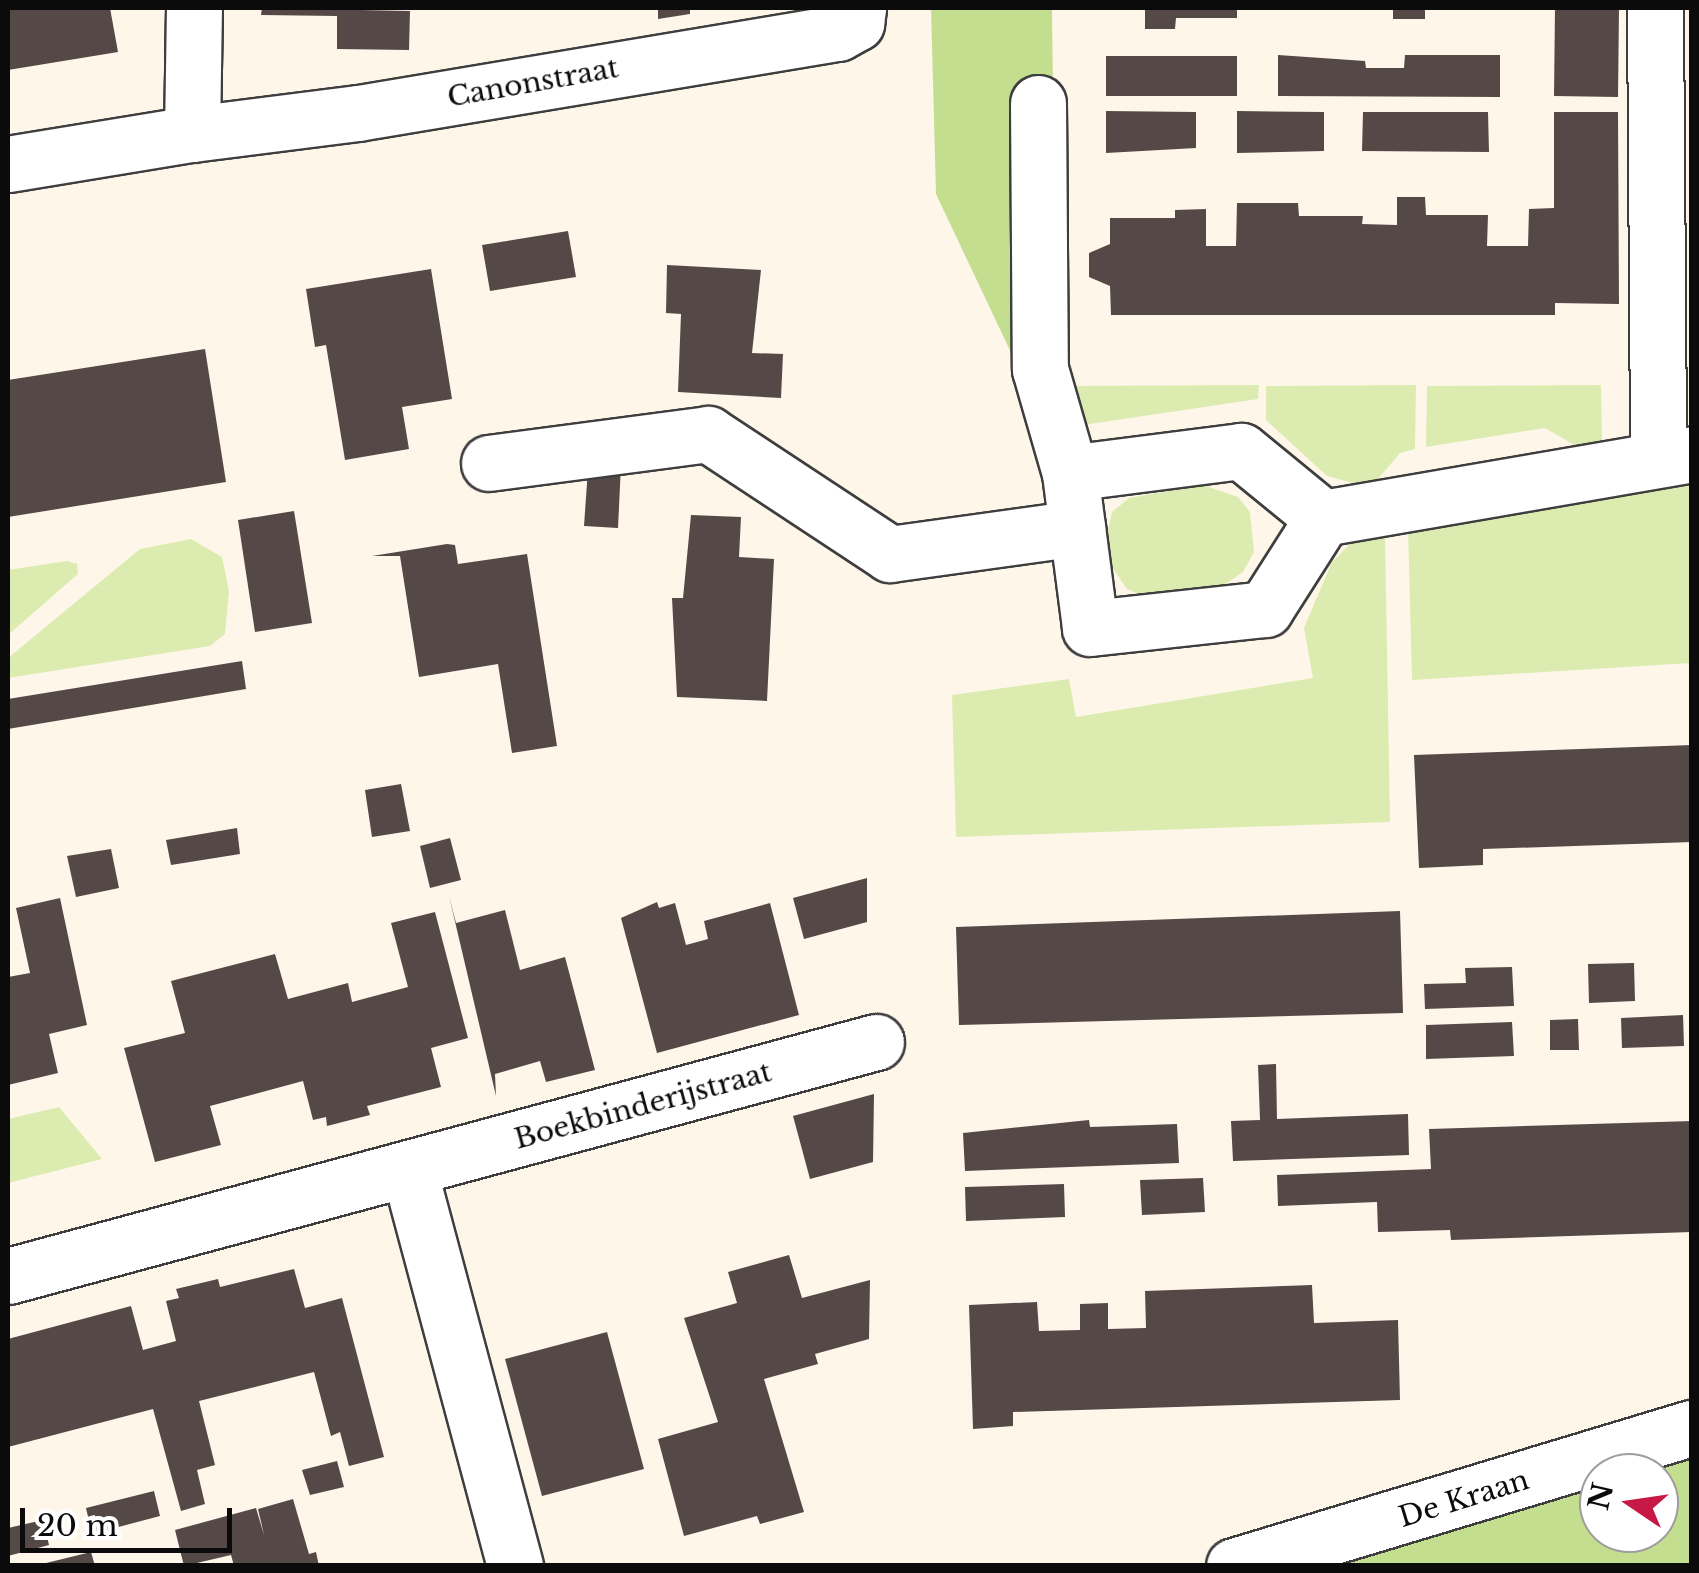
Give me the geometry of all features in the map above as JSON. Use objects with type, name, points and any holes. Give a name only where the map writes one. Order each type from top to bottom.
[{"type":"street","points":[[8,164],[192,134],[194,8]]},
{"type":"street","name":"Canonstraat","points":[[192,134],[358,113],[838,32],[856,23],[858,8]]},
{"type":"street","points":[[1038,103],[1040,370],[1070,474],[1090,628],[1265,608],[1323,518],[1675,457],[1655,8]]},
{"type":"street","points":[[489,463],[708,434],[890,554],[1077,528]]},
{"type":"street","points":[[1070,474],[1241,451],[1323,518]]},
{"type":"street","name":"Boekbinderijstraat","points":[[8,1276],[876,1042]]},
{"type":"street","points":[[409,1170],[515,1566]]},
{"type":"street","name":"De Kraan","points":[[1234,1566],[1692,1428]]},
{"type":"green space","points":[[931,8],[1052,8],[1056,357],[1015,361],[936,194]]},
{"type":"green space","points":[[1259,385],[1258,399],[1083,425],[1059,386]]},
{"type":"green space","points":[[1416,385],[1415,449],[1400,453],[1378,479],[1353,483],[1327,476],[1266,420],[1266,386]]},
{"type":"green space","points":[[1601,385],[1602,441],[1576,446],[1545,428],[1426,447],[1427,386]]},
{"type":"green space","points":[[1691,481],[1691,663],[1412,680],[1408,529]]},
{"type":"green space","points":[[1203,485],[1238,497],[1250,512],[1254,552],[1243,572],[1224,585],[1169,595],[1147,597],[1127,589],[1103,554],[1112,512],[1129,498]]},
{"type":"green space","points":[[1385,533],[1390,822],[956,837],[952,695],[1069,679],[1076,717],[1313,678],[1304,628],[1332,562],[1350,544]]},
{"type":"green space","points":[[191,539],[222,557],[229,591],[225,634],[210,646],[8,678],[8,658],[140,549]]},
{"type":"green space","points":[[67,561],[77,564],[78,574],[8,635],[8,570]]},
{"type":"green space","points":[[59,1107],[102,1159],[8,1183],[8,1119]]},
{"type":"green space","points":[[1691,1457],[1691,1565],[1333,1566],[1579,1491],[1579,1553],[1679,1553],[1679,1461]]},
{"type":"building","points":[[8,8],[110,8],[118,52],[8,70]]},
{"type":"building","points":[[262,8],[410,11],[409,50],[337,49],[337,16],[261,15]]},
{"type":"building","points":[[658,8],[690,8],[690,14],[658,19]]},
{"type":"building","points":[[1145,8],[1237,8],[1237,18],[1176,18],[1175,29],[1145,29]]},
{"type":"building","points":[[1393,8],[1425,8],[1425,19],[1393,19]]},
{"type":"building","points":[[1555,8],[1619,8],[1618,97],[1554,96]]},
{"type":"building","points":[[1278,55],[1365,61],[1366,68],[1404,68],[1405,55],[1500,55],[1500,97],[1278,96]]},
{"type":"building","points":[[1106,56],[1237,56],[1237,96],[1106,96]]},
{"type":"building","points":[[1106,111],[1196,112],[1196,148],[1106,153]]},
{"type":"building","points":[[1237,111],[1324,112],[1324,151],[1237,153]]},
{"type":"building","points":[[1363,112],[1488,112],[1489,152],[1362,151]]},
{"type":"building","points":[[1554,112],[1618,112],[1619,304],[1555,303],[1555,315],[1111,315],[1110,286],[1089,277],[1089,253],[1110,244],[1110,218],[1175,218],[1175,210],[1206,209],[1206,246],[1236,246],[1237,203],[1298,203],[1299,216],[1363,216],[1362,224],[1397,225],[1397,197],[1425,197],[1426,215],[1488,215],[1487,246],[1528,246],[1529,209],[1554,208]]},
{"type":"building","points":[[568,231],[576,277],[490,291],[482,245]]},
{"type":"building","points":[[667,265],[761,270],[752,353],[783,354],[781,398],[678,392],[681,314],[666,313]]},
{"type":"building","points":[[431,269],[452,399],[402,407],[409,449],[345,460],[326,345],[315,347],[306,289]]},
{"type":"building","points":[[205,349],[226,482],[8,517],[8,380]]},
{"type":"building","points":[[621,464],[618,528],[584,526],[588,469]]},
{"type":"building","points":[[294,511],[312,623],[255,632],[238,520]]},
{"type":"building","points":[[691,515],[741,517],[739,557],[774,559],[767,701],[677,697],[672,598],[683,598]]},
{"type":"building","points":[[455,545],[458,564],[527,554],[557,746],[512,753],[498,664],[419,677],[400,556],[372,556]]},
{"type":"building","points":[[242,661],[246,689],[8,729],[8,699]]},
{"type":"building","points":[[1692,745],[1692,842],[1483,849],[1483,865],[1419,868],[1414,755]]},
{"type":"building","points":[[401,784],[410,831],[372,837],[365,790]]},
{"type":"building","points":[[237,828],[240,854],[171,865],[166,840]]},
{"type":"building","points":[[450,838],[461,880],[430,888],[420,846]]},
{"type":"building","points":[[111,849],[119,888],[76,897],[67,856]]},
{"type":"building","points":[[867,878],[867,922],[804,939],[793,898]]},
{"type":"building","points":[[449,896],[456,923],[505,910],[520,970],[565,957],[595,1070],[546,1082],[540,1061],[495,1074],[496,1096]]},
{"type":"building","points":[[60,898],[87,1025],[49,1034],[58,1073],[8,1085],[8,977],[30,973],[16,908]]},
{"type":"building","points":[[657,902],[659,908],[675,903],[686,945],[708,939],[704,921],[770,903],[799,1015],[657,1053],[621,918]]},
{"type":"building","points":[[1400,911],[1403,1013],[959,1025],[956,927]]},
{"type":"building","points":[[435,912],[468,1038],[431,1048],[441,1087],[367,1106],[370,1115],[327,1126],[326,1117],[313,1120],[303,1081],[210,1106],[221,1145],[155,1162],[124,1048],[185,1033],[171,981],[275,954],[288,999],[348,983],[352,1002],[408,987],[391,923]]},
{"type":"building","points":[[1634,963],[1635,1001],[1589,1003],[1588,964]]},
{"type":"building","points":[[1512,967],[1514,1006],[1425,1009],[1424,984],[1466,983],[1465,968]]},
{"type":"building","points":[[1683,1015],[1684,1046],[1622,1048],[1621,1018]]},
{"type":"building","points":[[1578,1019],[1579,1050],[1550,1050],[1550,1020]]},
{"type":"building","points":[[1512,1022],[1514,1056],[1426,1059],[1426,1025]]},
{"type":"building","points":[[1276,1064],[1277,1119],[1408,1114],[1409,1155],[1233,1161],[1231,1121],[1260,1120],[1258,1065]]},
{"type":"building","points":[[874,1094],[873,1162],[810,1179],[793,1116]]},
{"type":"building","points":[[1089,1120],[1090,1127],[1177,1124],[1179,1163],[965,1171],[963,1133]]},
{"type":"building","points":[[1692,1121],[1692,1232],[1451,1240],[1450,1230],[1378,1232],[1377,1202],[1278,1206],[1277,1175],[1431,1169],[1429,1129]]},
{"type":"building","points":[[1203,1178],[1205,1212],[1142,1215],[1140,1180]]},
{"type":"building","points":[[1064,1184],[1065,1217],[966,1221],[965,1187]]},
{"type":"building","points":[[789,1255],[802,1298],[870,1280],[869,1339],[815,1354],[818,1364],[764,1379],[804,1512],[760,1524],[757,1516],[684,1536],[658,1439],[718,1422],[684,1318],[737,1303],[728,1272]]},
{"type":"building","points":[[294,1269],[305,1308],[342,1298],[384,1457],[349,1466],[340,1432],[331,1436],[314,1372],[199,1401],[215,1465],[197,1470],[205,1504],[181,1511],[153,1409],[8,1447],[8,1339],[131,1306],[143,1350],[176,1341],[166,1301],[179,1298],[176,1289],[218,1279],[220,1287]]},
{"type":"building","points":[[1312,1285],[1314,1323],[1398,1320],[1400,1400],[1013,1412],[1013,1426],[973,1429],[969,1305],[1037,1302],[1039,1331],[1080,1330],[1080,1304],[1108,1303],[1108,1329],[1146,1328],[1145,1291]]},
{"type":"building","points":[[607,1332],[644,1469],[542,1496],[505,1359]]},
{"type":"building","points":[[337,1461],[344,1487],[310,1495],[302,1470]]},
{"type":"building","points":[[154,1491],[160,1516],[92,1534],[86,1508]]},
{"type":"building","points":[[293,1499],[309,1554],[316,1552],[319,1566],[234,1566],[231,1555],[184,1566],[175,1530],[256,1508],[264,1535],[258,1509]]},
{"type":"building","points":[[43,1520],[49,1545],[8,1556],[8,1528]]},
{"type":"building","points":[[91,1552],[95,1566],[42,1566],[42,1564]]}]
